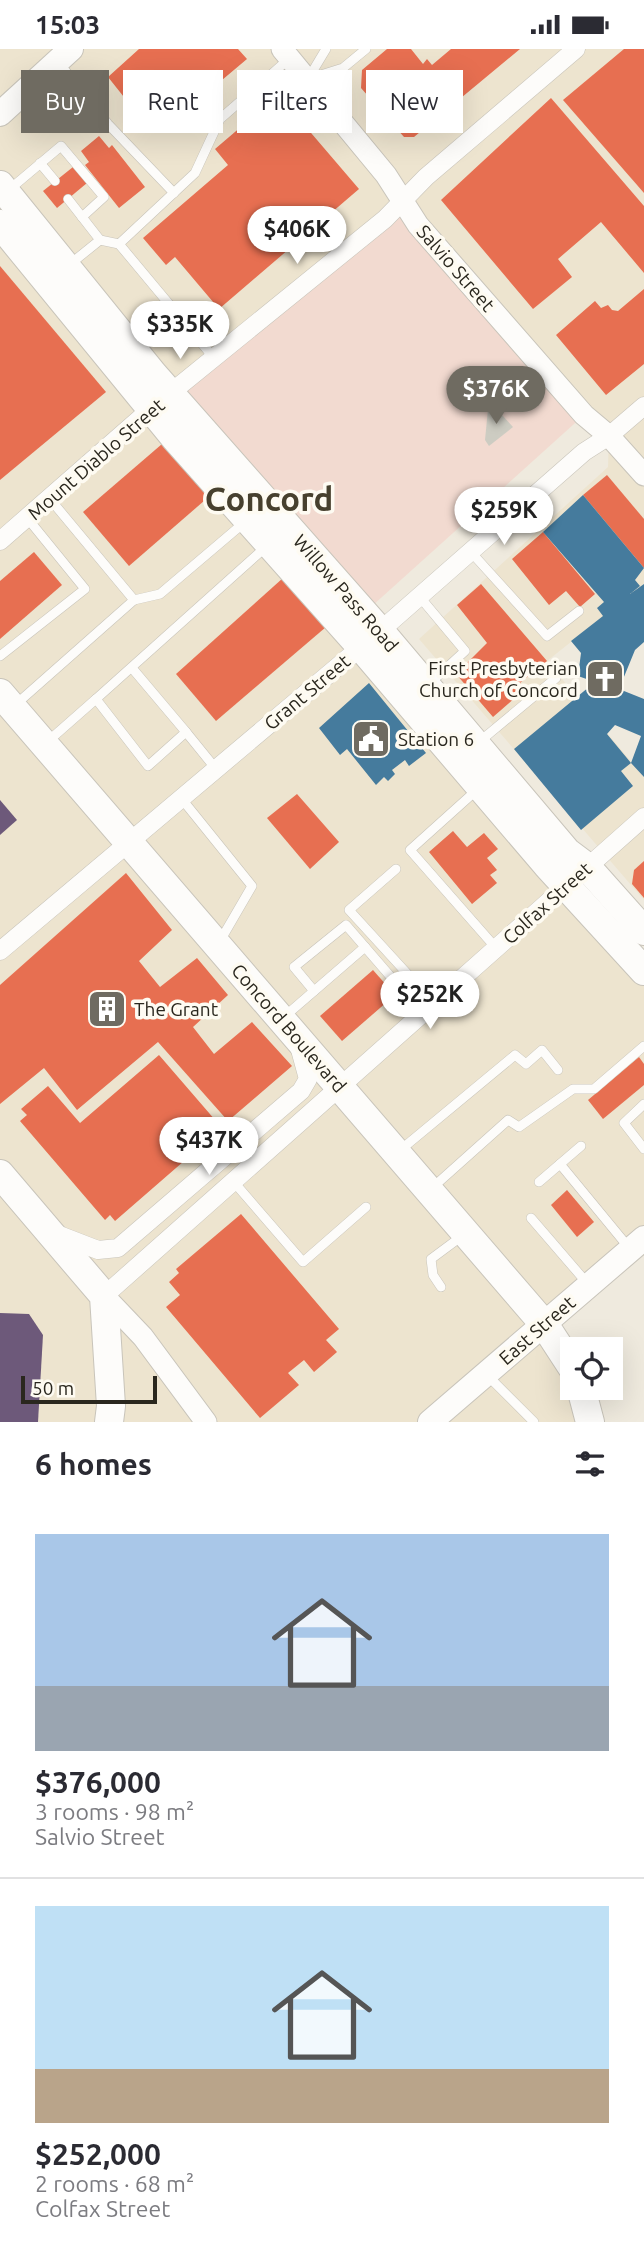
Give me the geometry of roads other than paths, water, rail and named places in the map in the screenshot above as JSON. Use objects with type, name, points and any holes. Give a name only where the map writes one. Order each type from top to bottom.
[{"type":"main road","points":[[0,114],[64,55]]},
{"type":"main road","name":"Willow Pass Road","points":[[3,189],[66,267],[247,520],[370,639],[426,686],[567,852],[577,876],[644,971]]},
{"type":"main road","name":"Willow Pass Road","points":[[0,225],[162,401],[370,639],[480,787],[577,876],[644,931]]},
{"type":"main road","name":"Concord Boulevard","points":[[6,700],[544,1324],[560,1349]]},
{"type":"main road","points":[[0,1174],[104,1296],[111,1406],[109,1422]]},
{"type":"main road","name":"East Street","points":[[430,1422],[637,1244]]},
{"type":"main road","points":[[583,1400],[587,1421]]},
{"type":"street","name":"Mount Diablo Street","points":[[0,541],[162,401],[386,219],[426,177],[571,50]]},
{"type":"street","name":"Salvio Street","points":[[286,54],[300,70]]},
{"type":"street","name":"Salvio Street","points":[[351,133],[404,200],[418,225],[584,415],[609,436],[644,475]]},
{"type":"street","name":"Grant Street","points":[[0,951],[370,639],[584,452],[609,436],[644,406]]},
{"type":"street","name":"Colfax Street","points":[[104,1296],[644,817]]},
{"type":"street","points":[[51,1231],[98,1250],[118,1248],[301,1090],[308,1079],[289,1029]]},
{"type":"street","points":[[104,1296],[144,1337],[206,1422]]},
{"type":"lane","points":[[313,70],[326,49]]},
{"type":"lane","points":[[337,70],[366,49]]},
{"type":"lane","points":[[119,244],[195,173],[220,120],[286,54]]},
{"type":"lane","points":[[64,55],[108,124],[174,193]]},
{"type":"lane","points":[[3,189],[61,146],[104,197],[82,217]]},
{"type":"lane","points":[[40,163],[55,181]]},
{"type":"lane","points":[[68,199],[100,240],[119,244],[214,358]]},
{"type":"lane","points":[[66,267],[100,240]]},
{"type":"lane","points":[[50,499],[134,600]]},
{"type":"lane","points":[[0,656],[85,589],[28,519]]},
{"type":"lane","points":[[6,700],[134,600],[160,594],[247,520]]},
{"type":"lane","points":[[45,744],[270,544]]},
{"type":"lane","points":[[470,551],[547,636],[579,611]]},
{"type":"lane","points":[[419,596],[465,651],[426,686]]},
{"type":"lane","points":[[132,668],[216,769]]},
{"type":"lane","points":[[475,745],[556,677]]},
{"type":"lane","points":[[96,699],[148,766],[186,732]]},
{"type":"lane","points":[[480,787],[410,850],[496,948]]},
{"type":"lane","points":[[181,798],[252,886],[218,945]]},
{"type":"lane","points":[[396,869],[349,910],[428,1008]]},
{"type":"lane","points":[[314,991],[294,967],[346,925],[428,1008]]},
{"type":"lane","points":[[289,1029],[314,991],[365,947]]},
{"type":"lane","points":[[429,1191],[508,1120],[519,1127],[573,1089],[594,1089],[644,1046]]},
{"type":"lane","points":[[396,1153],[515,1055],[526,1064],[542,1050],[558,1070]]},
{"type":"lane","points":[[642,1143],[624,1123],[644,1104]]},
{"type":"lane","points":[[539,1182],[581,1146]]},
{"type":"lane","points":[[560,1164],[637,1244]]},
{"type":"lane","points":[[233,1181],[303,1262],[366,1207]]},
{"type":"lane","points":[[531,1218],[589,1285]]},
{"type":"lane","points":[[441,1287],[433,1275],[431,1259],[466,1233]]},
{"type":"lane","points":[[486,1374],[534,1422]]},
{"type":"place","name":"First Presbyterian Church of Concord","points":[[605,679]]},
{"type":"place","name":"Station 6","points":[[371,739]]},
{"type":"place","name":"The Grant","points":[[107,1009]]},
{"type":"district","name":"Concord","points":[[269,499]]}]
